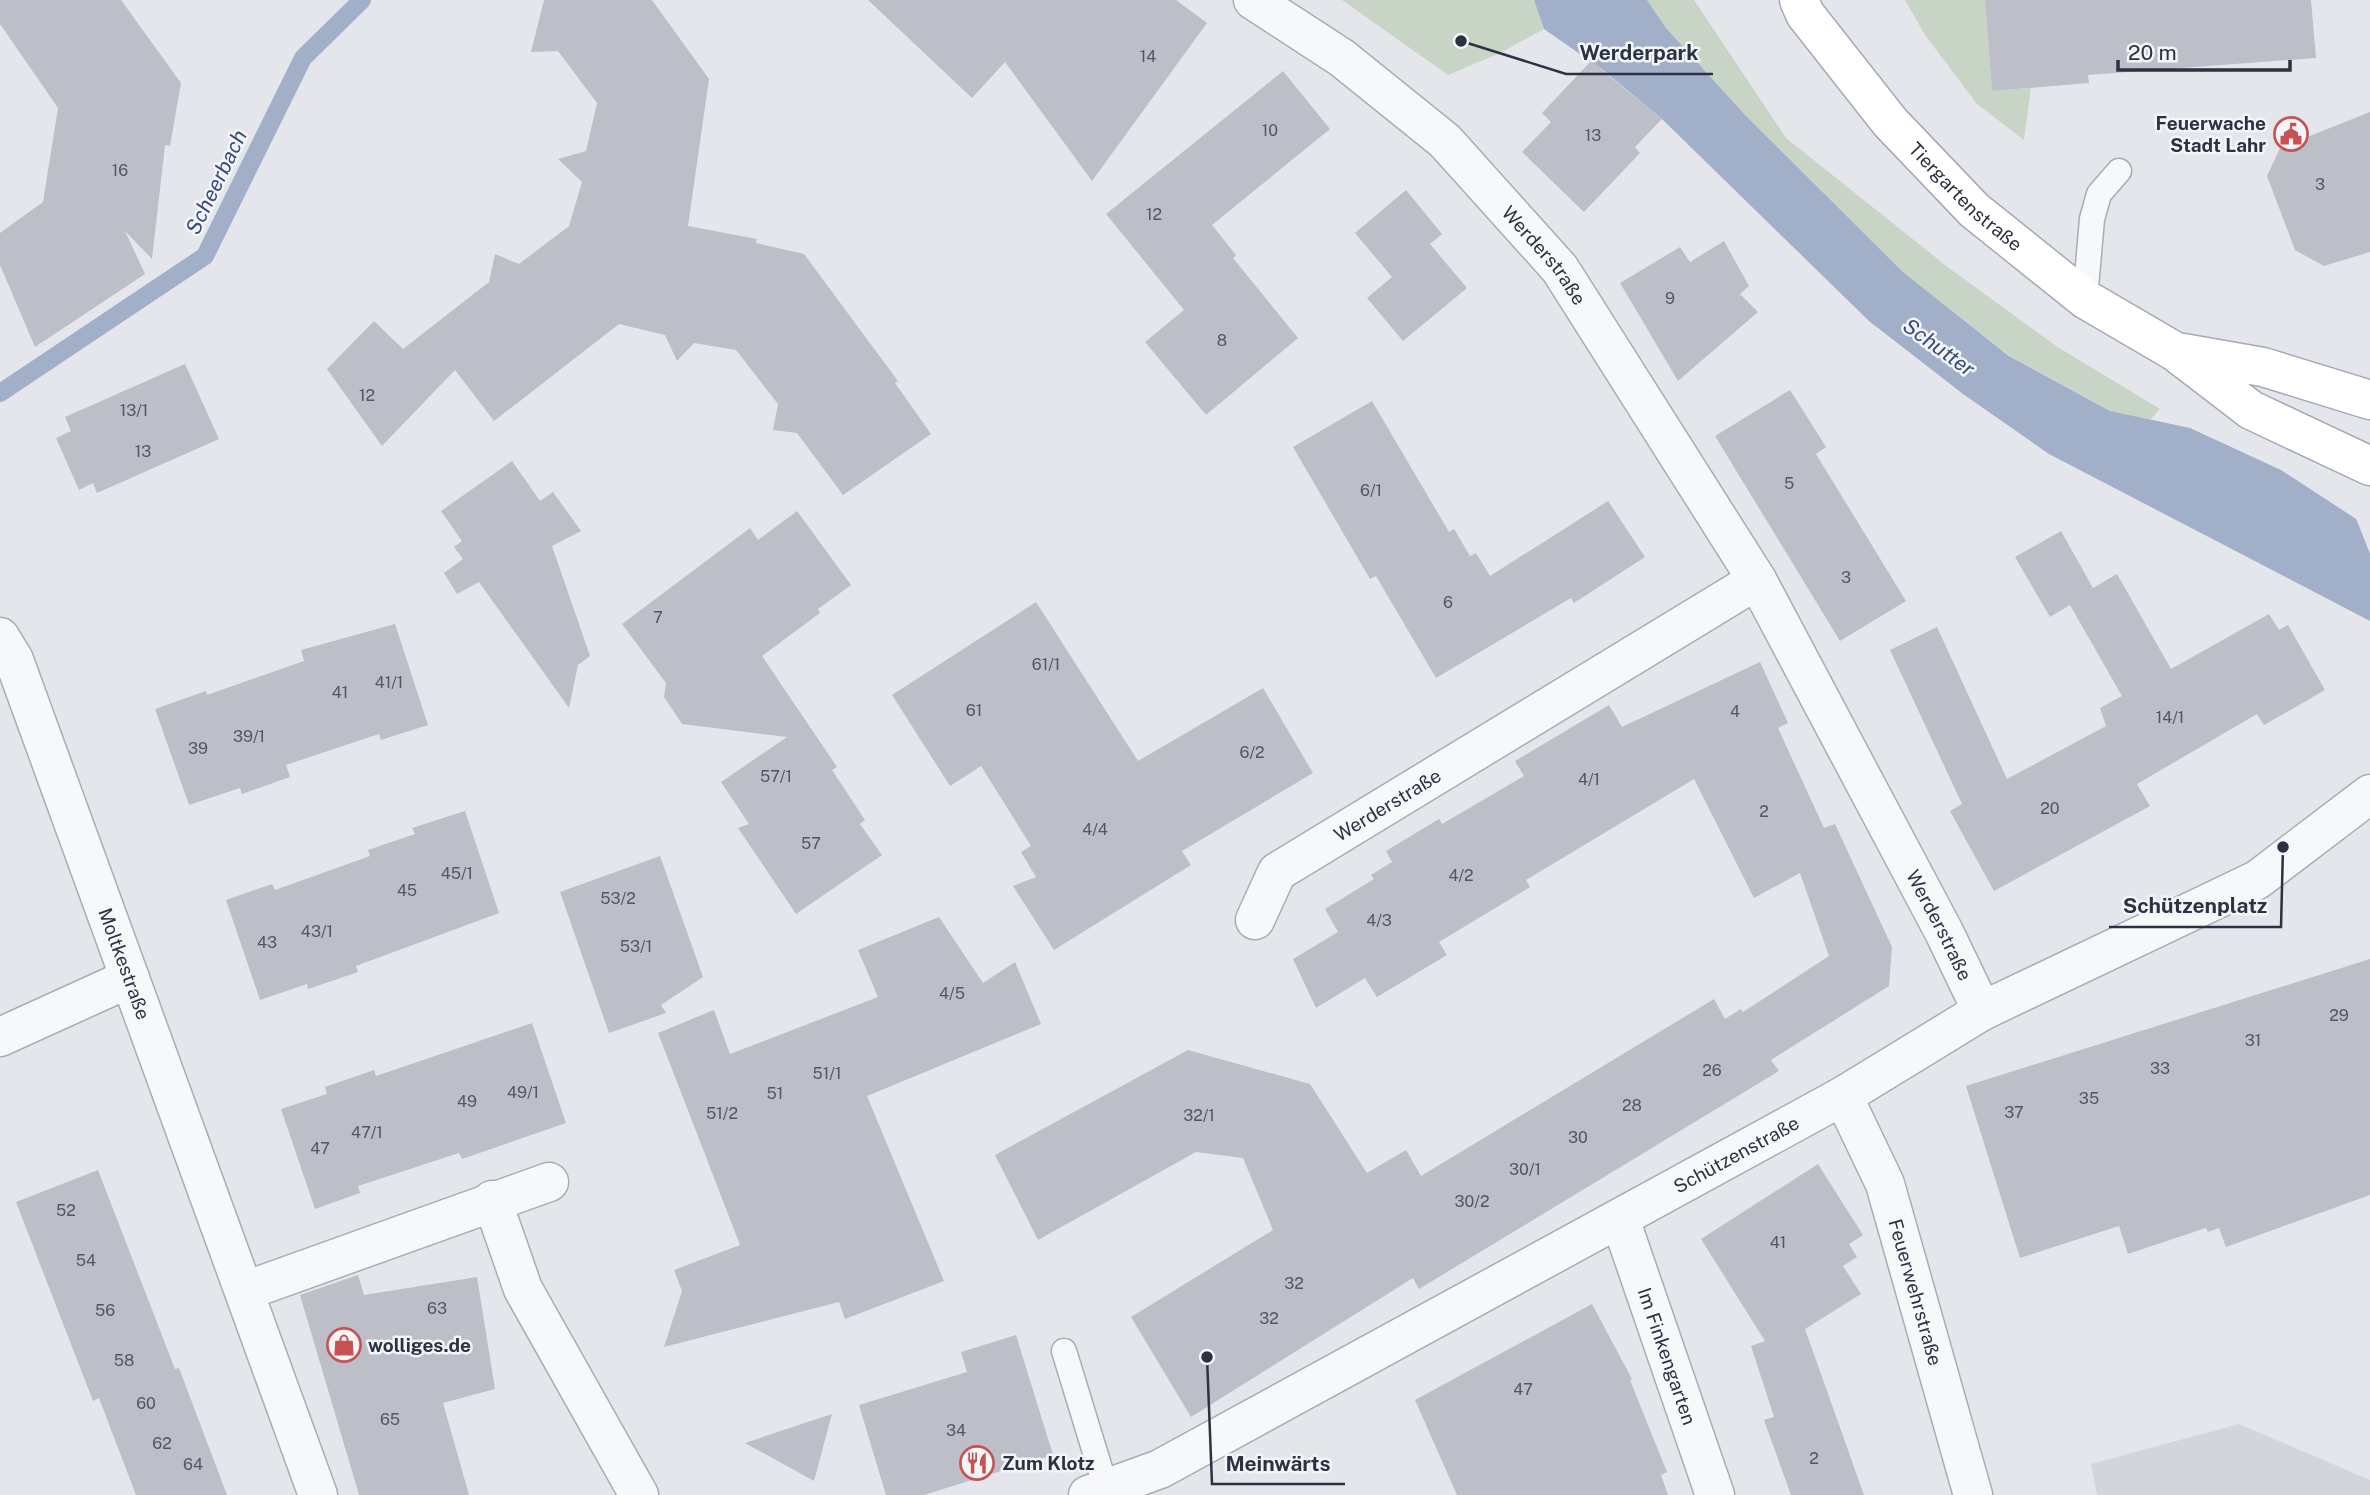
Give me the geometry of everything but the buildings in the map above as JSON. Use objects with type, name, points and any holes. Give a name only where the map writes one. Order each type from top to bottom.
[{"type":"main road","name":"Tiergartenstraße","points":[[1799,0],[1805,14],[1890,122],[1974,210],[2085,299],[2174,351],[2252,410],[2370,466]]},
{"type":"main road","name":"Tiergartenstraße","points":[[2174,351],[2263,367],[2370,400]]},
{"type":"street","name":"Werderstraße","points":[[1253,0],[1342,58],[1445,141],[1560,270],[1757,580],[1938,920],[1982,1011]]},
{"type":"street","name":"Werderstraße","points":[[1255,920],[1277,872],[1757,580]]},
{"type":"street","name":"Moltkestraße","points":[[0,637],[15,660],[318,1495]]},
{"type":"street","name":"Schützenstraße","points":[[1097,1492],[1160,1469],[1620,1219],[1843,1096],[1982,1011],[2257,880],[2370,793]]},
{"type":"street","points":[[0,1037],[130,978]]},
{"type":"street","name":"Feuerwehrstraße","points":[[1843,1096],[1885,1184],[1973,1495]]},
{"type":"street","points":[[245,1291],[492,1200],[549,1182]]},
{"type":"street","points":[[492,1200],[523,1289],[639,1495]]},
{"type":"street","name":"Im Finkengarten","points":[[1620,1219],[1715,1495]]},
{"type":"lane","points":[[2085,299],[2092,219],[2099,194],[2119,171]]},
{"type":"lane","points":[[1064,1351],[1097,1492]]},
{"type":"shaded area","points":[[2239,1424],[2370,1480],[2370,1495],[2097,1495],[2091,1464]]},
{"type":"green space","points":[[1342,0],[1534,0],[1544,29],[1500,53],[1448,75]]},
{"type":"green space","points":[[1647,0],[1694,0],[1786,138],[1949,268],[2056,346],[2160,409],[2150,420],[2110,411],[2010,356],[1903,272],[1746,116],[1666,28]]},
{"type":"green space","points":[[1905,0],[1985,0],[1992,91],[2031,88],[2024,140],[1977,104],[1925,35]]},
{"type":"water","name":"Schutter","points":[[1534,0],[1647,0],[1666,28],[1746,116],[1903,272],[2009,356],[2110,411],[2190,428],[2281,470],[2370,528],[2370,621],[2049,454],[1963,394],[1869,321],[1662,119],[1603,70],[1544,29]]},
{"type":"pier","points":[[2354,513],[2370,524],[2370,554]]},
{"type":"waterway","name":"Scheerbach","points":[[0,393],[205,256],[303,58],[362,0]]},
{"type":"place","name":"Werderpark","points":[[1461,41]]},
{"type":"place","name":"Feuerwache Stadt Lahr","points":[[2291,134]]},
{"type":"place","name":"Schützenplatz","points":[[2283,847]]},
{"type":"place","name":"wolliges.de","points":[[344,1345]]},
{"type":"place","name":"Meinwärts","points":[[1207,1357]]},
{"type":"place","name":"Zum Klotz","points":[[977,1463]]}]
